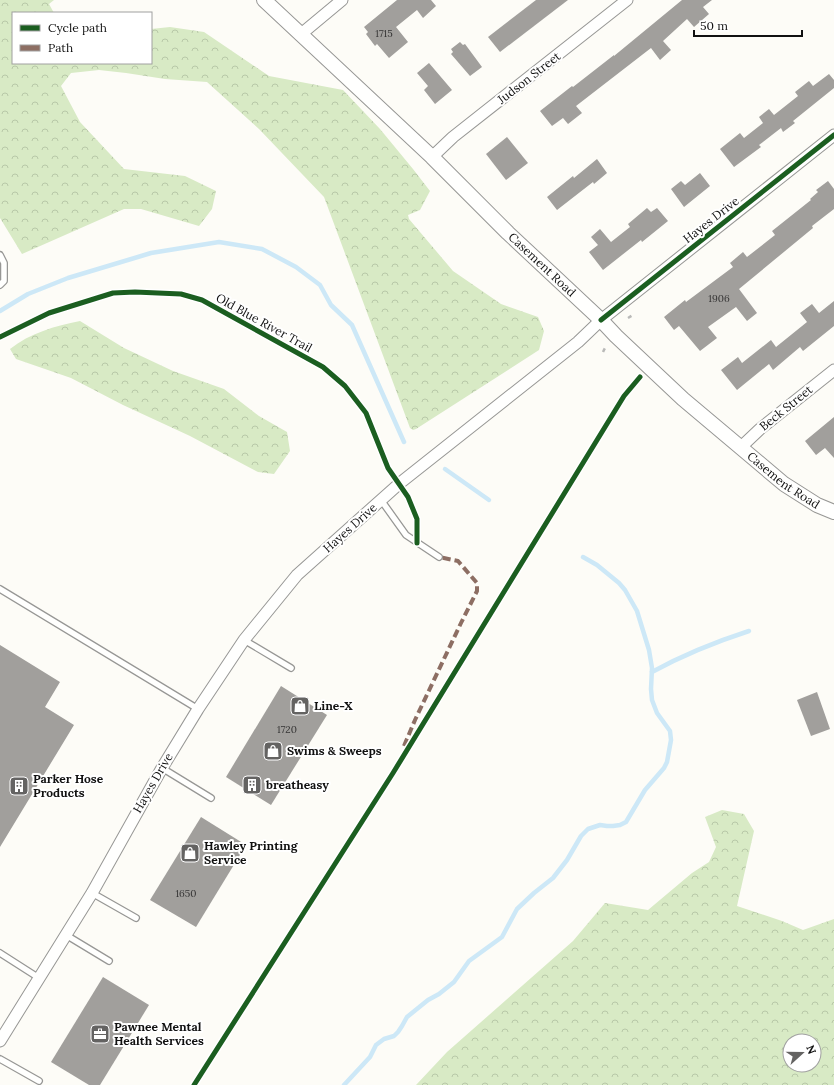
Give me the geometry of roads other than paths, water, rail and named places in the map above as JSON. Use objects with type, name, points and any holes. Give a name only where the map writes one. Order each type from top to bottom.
[{"type":"street","name":"Casement Road","points":[[264,0],[432,157],[508,233],[683,399],[784,484],[817,505],[834,512]]},
{"type":"street","points":[[300,35],[342,0]]},
{"type":"street","name":"Judson Street","points":[[432,157],[453,137],[627,0]]},
{"type":"street","name":"Hayes Drive","points":[[0,1041],[92,892],[162,768],[198,709],[244,640],[297,575],[433,456],[509,398],[578,342],[601,320],[834,135]]},
{"type":"street","name":"Beck Street","points":[[740,448],[760,429],[834,370]]},
{"type":"lane","points":[[0,255],[4,263],[4,281],[0,285]]},
{"type":"lane","points":[[381,500],[406,535],[439,557]]},
{"type":"lane","points":[[0,589],[198,709]]},
{"type":"lane","points":[[244,640],[291,668]]},
{"type":"lane","points":[[162,768],[211,798]]},
{"type":"lane","points":[[92,892],[136,918]]},
{"type":"lane","points":[[66,935],[110,961]]},
{"type":"lane","points":[[0,953],[39,978]]},
{"type":"lane","points":[[0,1059],[39,1081]]},
{"type":"waterway","points":[[0,311],[28,294],[68,278],[151,253],[219,242],[262,249],[296,267],[320,285],[331,305],[352,325],[404,442]]},
{"type":"waterway","points":[[445,469],[489,500]]},
{"type":"waterway","points":[[344,1085],[370,1057],[376,1045],[384,1039],[394,1036],[407,1017],[454,982],[469,961],[502,937],[517,909],[553,878],[567,860],[581,836],[588,829],[600,825],[620,825],[626,822],[645,790],[664,768],[667,762],[671,740],[670,731],[657,713],[652,700],[652,668],[649,650],[637,611],[625,590],[619,583],[597,565],[583,557]]},
{"type":"waterway","points":[[652,672],[699,649],[749,631]]},
{"type":"place","name":"Line-X","points":[[300,706]]},
{"type":"place","name":"Swims & Sweeps","points":[[273,751]]},
{"type":"place","name":"breatheasy","points":[[252,785]]},
{"type":"place","name":"Parker Hose Products","points":[[19,786]]},
{"type":"place","name":"Hawley Printing Service","points":[[190,853]]},
{"type":"place","name":"Pawnee Mental Health Services","points":[[100,1034]]}]
